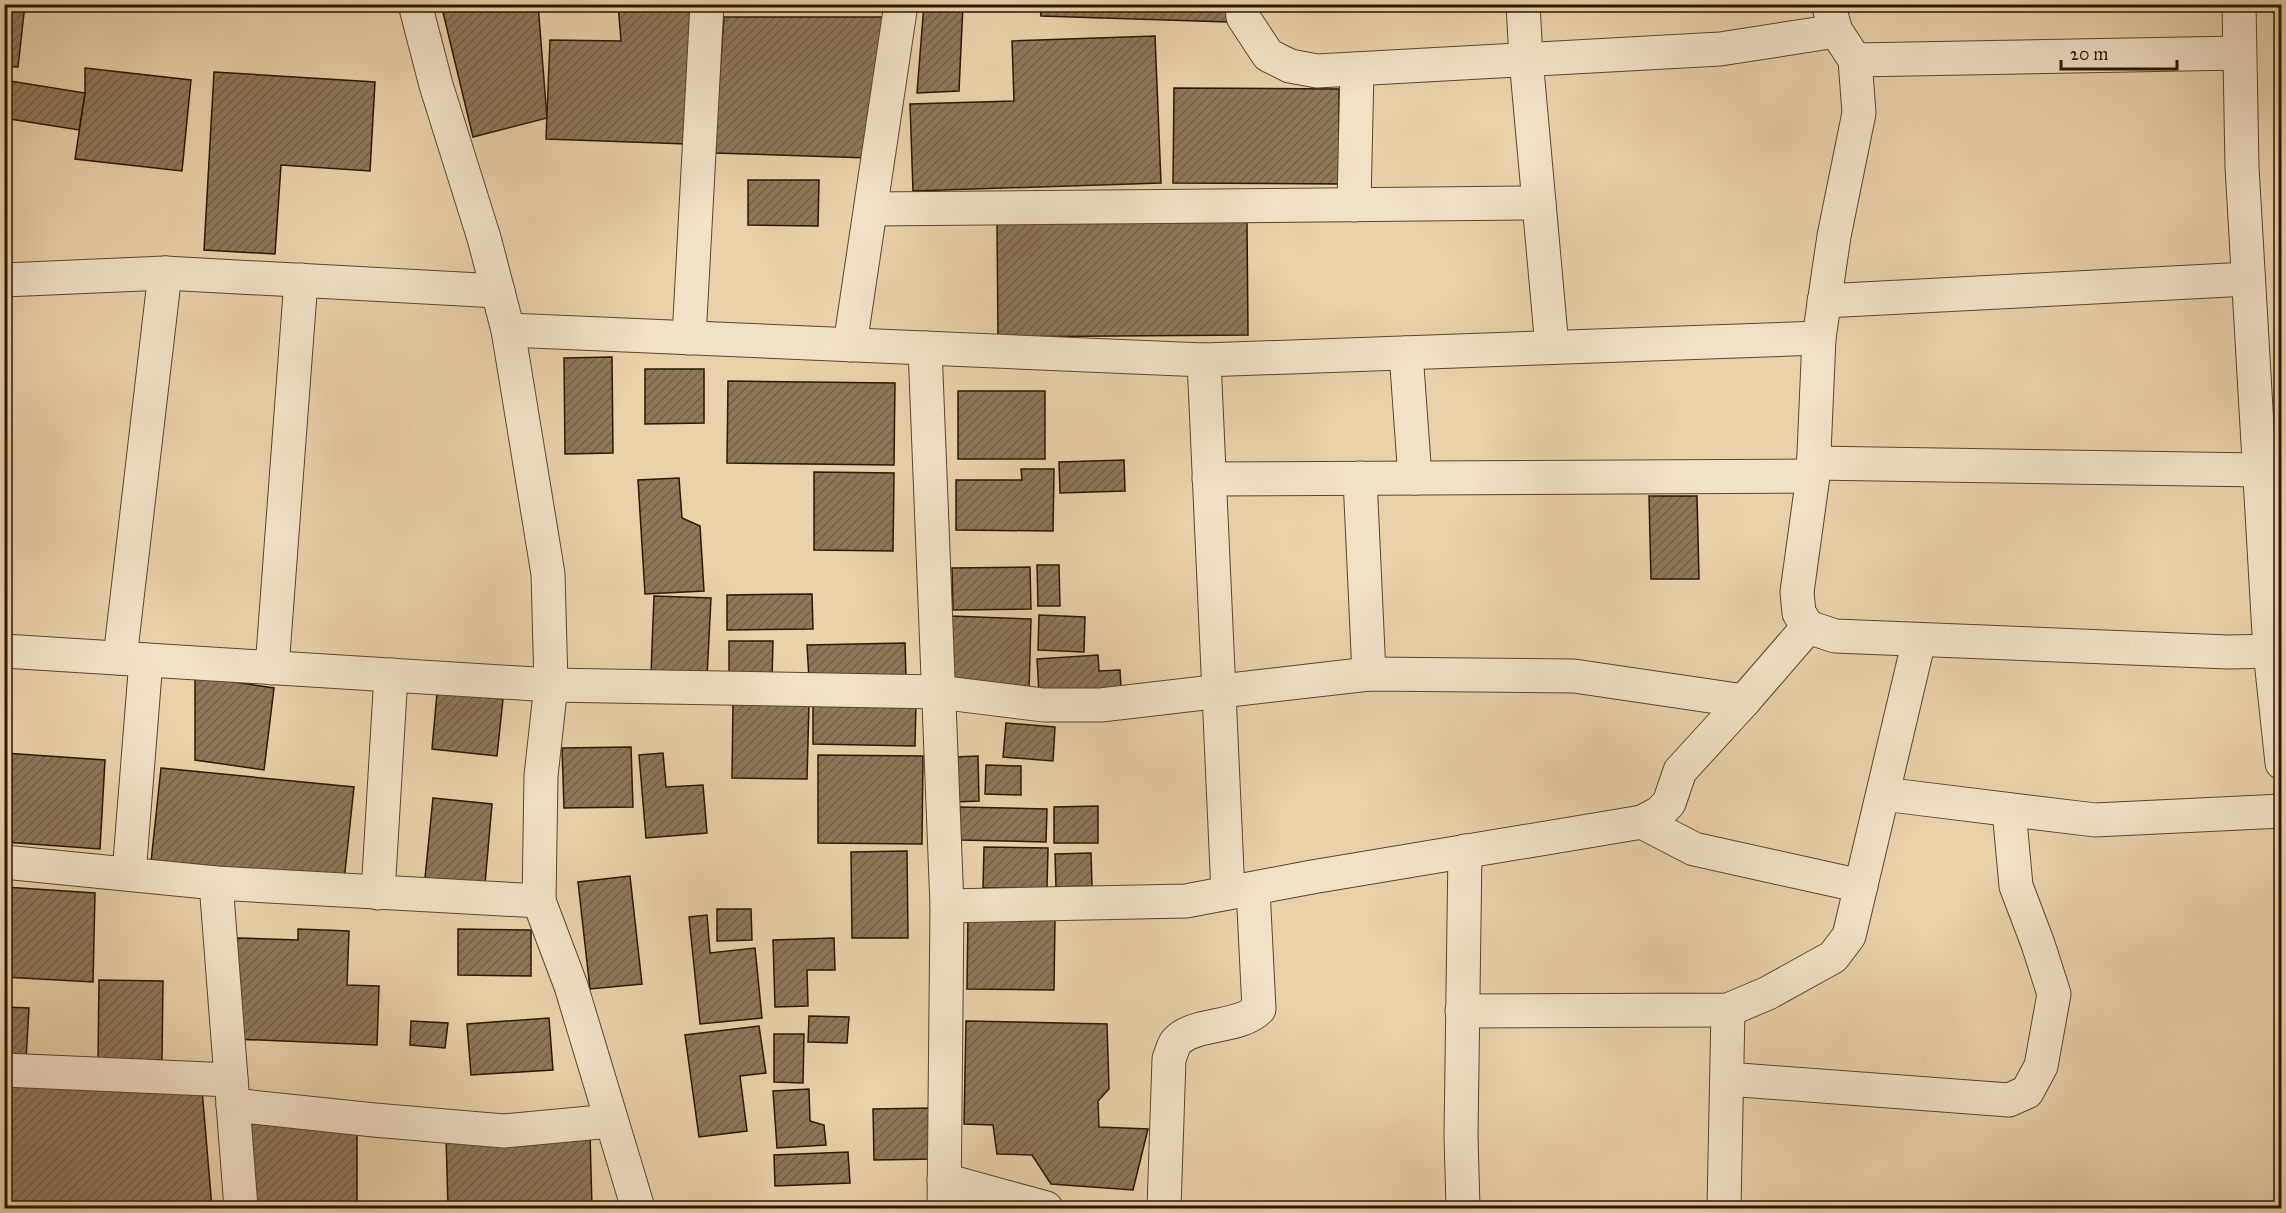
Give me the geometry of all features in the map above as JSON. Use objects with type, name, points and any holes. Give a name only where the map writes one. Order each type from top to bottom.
[{"type":"street","points":[[415,4],[436,85],[484,238],[508,330],[548,574],[551,685],[542,776],[539,901],[571,986],[638,1209]]},
{"type":"street","points":[[689,338],[707,4]]},
{"type":"street","points":[[850,345],[901,4]]},
{"type":"street","points":[[1242,4],[1243,17],[1268,55],[1290,66],[1317,71],[1720,49],[1832,17],[1856,60],[1859,113],[1834,236],[1819,338],[1813,470],[1797,592],[1799,614],[1808,627],[1835,636],[2228,652],[2276,651]]},
{"type":"street","points":[[1524,4],[1526,59],[1552,347]]},
{"type":"street","points":[[2238,4],[2242,167],[2259,470],[2276,651],[2282,763]]},
{"type":"street","points":[[1856,60],[2239,52]]},
{"type":"street","points":[[1354,205],[1357,69]]},
{"type":"street","points":[[871,209],[1539,203]]},
{"type":"street","points":[[4,280],[165,273],[498,291]]},
{"type":"street","points":[[129,874],[133,659],[165,273]]},
{"type":"street","points":[[1824,302],[2248,279]]},
{"type":"street","points":[[272,668],[301,280]]},
{"type":"street","points":[[508,330],[1204,360],[1819,338]]},
{"type":"street","points":[[925,348],[947,906],[944,1194],[1046,1209]]},
{"type":"street","points":[[1406,352],[1415,478]]},
{"type":"street","points":[[1164,1209],[1169,1059],[1177,1041],[1194,1031],[1251,1018],[1259,1010],[1240,891],[1219,693],[1204,360]]},
{"type":"street","points":[[1209,479],[1415,478],[1813,470],[2259,470]]},
{"type":"street","points":[[1360,478],[1369,674]]},
{"type":"street","points":[[947,906],[1186,901],[1642,822],[1659,813],[1668,803],[1680,771],[1808,627]]},
{"type":"street","points":[[1462,1011],[1728,1010],[1768,993],[1833,957],[1849,936],[1919,640]]},
{"type":"street","points":[[4,651],[551,685],[939,692],[1044,705],[1089,705],[1219,693],[1369,674],[1574,676],[1744,701]]},
{"type":"street","points":[[378,892],[392,675]]},
{"type":"street","points":[[1883,794],[2095,820],[2282,811]]},
{"type":"street","points":[[1727,1079],[2009,1101],[2027,1092],[2041,1066],[2054,994],[2016,886],[2009,810]]},
{"type":"street","points":[[1642,822],[1694,849],[1861,886]]},
{"type":"street","points":[[1463,1209],[1462,1011],[1465,851]]},
{"type":"street","points":[[4,862],[216,883],[539,901]]},
{"type":"street","points":[[216,883],[241,1209]]},
{"type":"street","points":[[1724,1209],[1728,1010]]},
{"type":"street","points":[[4,1070],[232,1093],[374,1120],[504,1131],[611,1121]]},
{"type":"building","points":[[4,4],[25,4],[18,67],[4,66]]},
{"type":"building","points":[[441,4],[538,4],[547,118],[473,137]]},
{"type":"building","points":[[618,4],[690,4],[687,144],[546,139],[550,40],[621,41]]},
{"type":"building","points":[[924,4],[963,4],[959,91],[917,93]]},
{"type":"building","points":[[1040,4],[1227,4],[1228,22],[1041,16]]},
{"type":"building","points":[[724,17],[887,17],[868,158],[714,153]]},
{"type":"building","points":[[1155,36],[1161,183],[913,191],[910,104],[1014,101],[1012,41]]},
{"type":"building","points":[[85,68],[191,80],[182,171],[75,159],[85,93]]},
{"type":"building","points":[[214,72],[375,82],[370,171],[281,165],[275,254],[204,250]]},
{"type":"building","points":[[4,80],[85,93],[79,130],[4,118]]},
{"type":"building","points":[[1174,88],[1339,89],[1339,184],[1173,183]]},
{"type":"building","points":[[748,180],[819,180],[818,226],[748,225]]},
{"type":"building","points":[[1247,222],[1248,335],[998,337],[997,224]]},
{"type":"building","points":[[612,357],[613,453],[565,454],[564,358]]},
{"type":"building","points":[[645,369],[704,369],[704,423],[645,424]]},
{"type":"building","points":[[728,381],[895,383],[894,465],[727,463]]},
{"type":"building","points":[[958,391],[1045,391],[1045,459],[958,459]]},
{"type":"building","points":[[1124,460],[1125,491],[1060,493],[1059,462]]},
{"type":"building","points":[[1021,469],[1054,469],[1053,531],[956,530],[956,480],[1022,480]]},
{"type":"building","points":[[814,472],[894,473],[893,551],[814,550]]},
{"type":"building","points":[[679,478],[682,518],[700,526],[704,591],[645,594],[638,480]]},
{"type":"building","points":[[1649,496],[1697,496],[1699,579],[1651,579]]},
{"type":"building","points":[[1037,565],[1059,565],[1060,606],[1038,606]]},
{"type":"building","points":[[1030,567],[1031,609],[953,610],[952,568]]},
{"type":"building","points":[[812,594],[813,629],[727,630],[727,595]]},
{"type":"building","points":[[654,596],[711,598],[707,677],[651,674]]},
{"type":"building","points":[[1039,615],[1085,617],[1084,652],[1038,650]]},
{"type":"building","points":[[950,616],[1031,619],[1029,690],[948,688]]},
{"type":"building","points":[[729,641],[773,641],[772,679],[729,679]]},
{"type":"building","points":[[905,643],[906,677],[809,679],[807,645]]},
{"type":"building","points":[[1098,655],[1099,671],[1120,670],[1121,688],[1039,693],[1037,659]]},
{"type":"building","points":[[195,676],[274,688],[264,770],[195,760]]},
{"type":"building","points":[[437,693],[503,699],[497,756],[432,749]]},
{"type":"building","points":[[813,699],[916,701],[915,746],[813,744]]},
{"type":"building","points":[[733,702],[809,703],[807,779],[732,778]]},
{"type":"building","points":[[1006,723],[1055,727],[1053,761],[1003,757]]},
{"type":"building","points":[[631,747],[633,807],[564,808],[562,748]]},
{"type":"building","points":[[4,753],[105,760],[100,849],[4,842]]},
{"type":"building","points":[[663,753],[666,787],[703,785],[707,833],[646,838],[639,755]]},
{"type":"building","points":[[818,755],[923,756],[922,844],[818,843]]},
{"type":"building","points":[[978,756],[979,801],[955,802],[954,757]]},
{"type":"building","points":[[986,765],[1021,766],[1021,795],[985,794]]},
{"type":"building","points":[[161,768],[354,787],[344,881],[151,862]]},
{"type":"building","points":[[433,798],[492,804],[485,884],[425,878]]},
{"type":"building","points":[[1098,806],[1098,843],[1054,843],[1054,807]]},
{"type":"building","points":[[960,807],[1047,809],[1046,842],[959,840]]},
{"type":"building","points":[[984,847],[1048,848],[1047,888],[983,888]]},
{"type":"building","points":[[907,851],[908,938],[852,938],[851,852]]},
{"type":"building","points":[[1091,853],[1092,886],[1056,887],[1055,854]]},
{"type":"building","points":[[630,876],[642,984],[590,989],[578,882]]},
{"type":"building","points":[[4,887],[95,893],[93,982],[4,977]]},
{"type":"building","points":[[717,909],[751,909],[752,940],[717,941]]},
{"type":"building","points":[[707,915],[710,953],[755,948],[762,1018],[700,1024],[689,917]]},
{"type":"building","points":[[968,915],[1055,917],[1054,990],[967,989]]},
{"type":"building","points":[[298,929],[349,931],[347,985],[379,986],[377,1045],[234,1039],[237,938],[298,940]]},
{"type":"building","points":[[458,929],[531,930],[531,976],[458,975]]},
{"type":"building","points":[[834,938],[835,970],[807,970],[808,1006],[775,1007],[773,940]]},
{"type":"building","points":[[99,980],[163,981],[162,1060],[98,1060]]},
{"type":"building","points":[[4,1007],[29,1008],[26,1060],[4,1059]]},
{"type":"building","points":[[809,1016],[849,1017],[847,1043],[808,1042]]},
{"type":"building","points":[[549,1018],[553,1070],[471,1075],[467,1024]]},
{"type":"building","points":[[411,1021],[448,1023],[445,1048],[410,1045]]},
{"type":"building","points":[[966,1021],[1107,1024],[1109,1089],[1098,1101],[1099,1127],[1148,1129],[1133,1190],[1051,1184],[1032,1155],[997,1154],[993,1125],[964,1124]]},
{"type":"building","points":[[759,1026],[766,1073],[740,1076],[747,1131],[699,1137],[685,1035]]},
{"type":"building","points":[[774,1034],[804,1034],[803,1083],[774,1082]]},
{"type":"building","points":[[4,1081],[202,1090],[212,1208],[4,1208]]},
{"type":"building","points":[[809,1089],[810,1121],[824,1125],[826,1145],[777,1148],[773,1091]]},
{"type":"building","points":[[933,1108],[934,1159],[874,1160],[873,1109]]},
{"type":"building","points":[[246,1123],[357,1132],[357,1207],[252,1208]]},
{"type":"building","points":[[590,1134],[592,1208],[448,1208],[446,1136]]},
{"type":"building","points":[[848,1152],[850,1183],[775,1186],[774,1155]]}]
